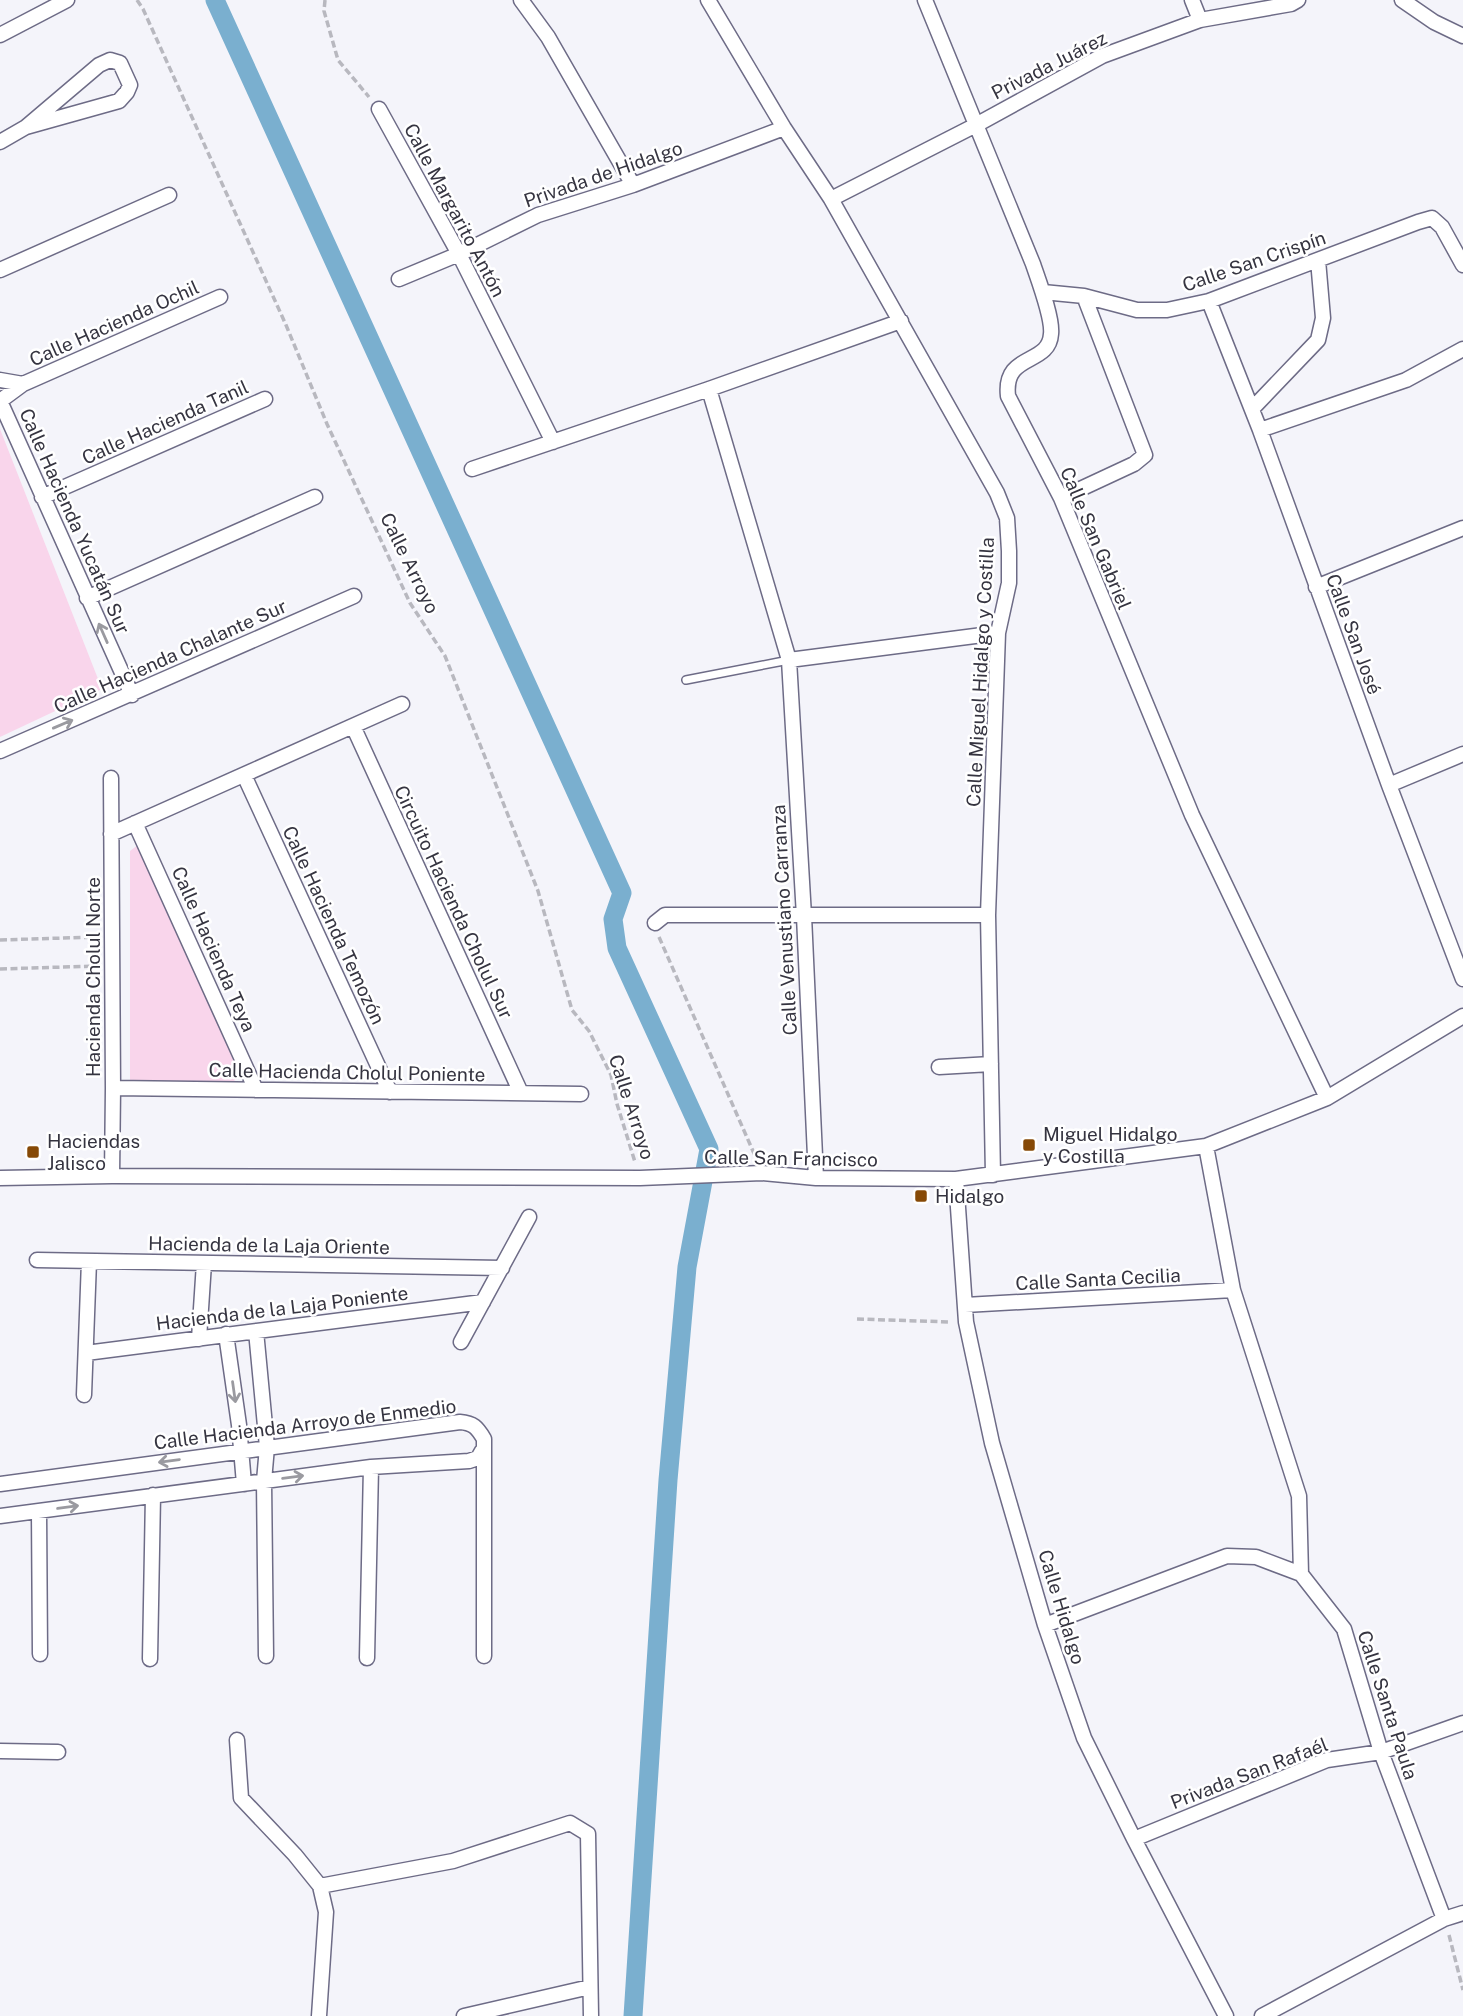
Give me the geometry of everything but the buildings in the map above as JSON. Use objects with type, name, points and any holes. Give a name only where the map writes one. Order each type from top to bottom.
[{"type":"street","points":[[521,0],[548,37],[633,185]]},
{"type":"street","name":"Calle Miguel Hidalgo y Costilla","points":[[708,0],[784,128],[831,199],[997,493],[1007,518],[1009,583],[998,633],[988,915],[993,1175]]},
{"type":"street","name":"Calle San Gabriel","points":[[925,0],[1043,292],[1052,333],[1047,347],[1011,372],[1007,383],[1008,396],[1060,498],[1192,815],[1327,1098]]},
{"type":"street","points":[[1192,0],[1200,20]]},
{"type":"street","name":"Privada Juárez","points":[[831,199],[1102,57],[1200,20],[1291,4],[1298,0]]},
{"type":"street","points":[[1402,0],[1434,22],[1463,36]]},
{"type":"street","points":[[0,35],[58,2]]},
{"type":"street","points":[[0,142],[26,127],[99,65],[110,60],[120,63],[130,85],[128,92],[119,101],[26,127]]},
{"type":"street","name":"Calle Margarito Antón","points":[[379,109],[458,254],[553,442]]},
{"type":"street","name":"Privada de Hidalgo","points":[[399,279],[538,215],[633,185],[784,128]]},
{"type":"street","points":[[0,270],[169,195]]},
{"type":"street","name":"Calle San Crispín","points":[[1043,292],[1084,296],[1137,310],[1167,310],[1209,301],[1433,218],[1442,227],[1463,265]]},
{"type":"street","points":[[1252,408],[1318,340],[1324,318],[1318,260]]},
{"type":"street","points":[[1060,498],[1134,464],[1145,455],[1084,296]]},
{"type":"street","name":"Calle Hacienda Ochil","points":[[0,401],[23,384],[220,297]]},
{"type":"street","name":"Calle San José","points":[[1209,301],[1252,408],[1389,785],[1463,979]]},
{"type":"street","points":[[472,470],[901,321]]},
{"type":"street","points":[[1260,430],[1406,380],[1463,349]]},
{"type":"street","name":"Calle Hacienda Ochil","points":[[0,380],[23,384]]},
{"type":"street","name":"Calle Venustiano Carranza","points":[[709,389],[789,660],[816,1178]]},
{"type":"street","name":"Calle Hacienda Tanil","points":[[42,497],[265,399]]},
{"type":"street","name":"Calle Hacienda Yucatán Sur","points":[[0,401],[132,695]]},
{"type":"street","points":[[88,598],[315,497]]},
{"type":"street","points":[[1316,587],[1463,528]]},
{"type":"street","name":"Calle Hacienda Chalante Sur","points":[[0,751],[354,596]]},
{"type":"street","points":[[789,660],[998,633]]},
{"type":"street","points":[[111,834],[402,704]]},
{"type":"street","name":"Circuito Hacienda Cholul Sur","points":[[353,726],[521,1093]]},
{"type":"street","points":[[1389,785],[1463,754]]},
{"type":"street","name":"Calle Hacienda Temozón","points":[[244,775],[390,1092]]},
{"type":"street","name":"Hacienda Cholul Norte","points":[[111,778],[112,1176]]},
{"type":"street","name":"Calle Hacienda Teya","points":[[135,823],[257,1090]]},
{"type":"street","points":[[655,923],[665,915],[988,915]]},
{"type":"street","name":"Calle San Francisco","points":[[0,1178],[640,1178],[762,1172],[816,1178],[956,1180],[1206,1146],[1327,1098],[1463,1016]]},
{"type":"street","points":[[939,1067],[991,1064]]},
{"type":"street","name":"Calle Hacienda Cholul Poniente","points":[[113,1088],[581,1094]]},
{"type":"street","points":[[1045,1625],[1227,1556],[1256,1557],[1301,1574],[1299,1496],[1233,1290],[1206,1146]]},
{"type":"street","name":"Calle Hidalgo","points":[[956,1180],[966,1322],[992,1443],[1045,1625],[1084,1738],[1226,2016]]},
{"type":"street","points":[[461,1342],[529,1217]]},
{"type":"street","name":"Hacienda de la Laja Oriente","points":[[37,1260],[502,1268]]},
{"type":"street","points":[[84,1395],[89,1261]]},
{"type":"street","points":[[199,1339],[204,1263]]},
{"type":"street","name":"Calle Santa Cecilia","points":[[965,1305],[1233,1290]]},
{"type":"street","name":"Hacienda de la Laja Poniente","points":[[86,1353],[483,1301]]},
{"type":"street","points":[[256,1331],[267,1447],[264,1481],[266,1656]]},
{"type":"street","points":[[226,1334],[244,1484]]},
{"type":"street","name":"Calle Hacienda Arroyo de Enmedio","points":[[0,1484],[460,1422],[472,1423],[478,1429],[484,1439],[482,1451]]},
{"type":"street","points":[[0,1516],[371,1467],[468,1461],[478,1458],[482,1451]]},
{"type":"street","points":[[482,1451],[484,1656]]},
{"type":"street","points":[[367,1658],[371,1467]]},
{"type":"street","points":[[150,1659],[153,1495]]},
{"type":"street","points":[[39,1511],[40,1654]]},
{"type":"street","name":"Calle Santa Paula","points":[[1301,1574],[1344,1629],[1381,1752],[1444,1919]]},
{"type":"street","name":"Privada San Rafaél","points":[[1134,1839],[1327,1760],[1381,1752],[1463,1723]]},
{"type":"street","points":[[237,1740],[240,1798],[295,1855],[320,1886],[327,1912],[319,2016]]},
{"type":"street","points":[[0,1751],[58,1752]]},
{"type":"street","points":[[320,1886],[453,1861],[570,1823],[588,1834],[590,2016]]},
{"type":"street","points":[[1262,2016],[1444,1919],[1463,1913]]},
{"type":"street","points":[[464,2016],[590,1987]]},
{"type":"lane","points":[[686,680],[789,660]]},
{"type":"path","name":"Calle Arroyo","points":[[137,0],[184,96],[327,424],[410,603],[446,656],[538,891],[572,1010],[589,1031],[611,1075],[640,1178]]},
{"type":"path","name":"Calle Arroyo","points":[[143,0],[143,9]]},
{"type":"path","name":"Calle Margarito Antón","points":[[325,0],[324,11],[338,60],[379,109]]},
{"type":"path","points":[[655,923],[762,1172]]},
{"type":"path","points":[[0,940],[112,937]]},
{"type":"path","points":[[0,969],[112,966]]},
{"type":"path","points":[[857,1319],[966,1322]]},
{"type":"path","points":[[1444,1919],[1463,1990]]},
{"type":"shaded area","points":[[0,429],[102,689],[0,737]]},
{"type":"shaded area","points":[[138,845],[241,1077],[230,1083],[130,1080],[130,851]]},
{"type":"waterway","points":[[215,0],[622,893],[613,919],[617,948],[709,1149],[687,1267],[668,1480],[633,2016]]},
{"type":"place","name":"Miguel Hidalgo y Costilla","points":[[1029,1145]]},
{"type":"place","name":"Haciendas Jalisco","points":[[33,1152]]},
{"type":"place","name":"Hidalgo","points":[[921,1196]]}]
